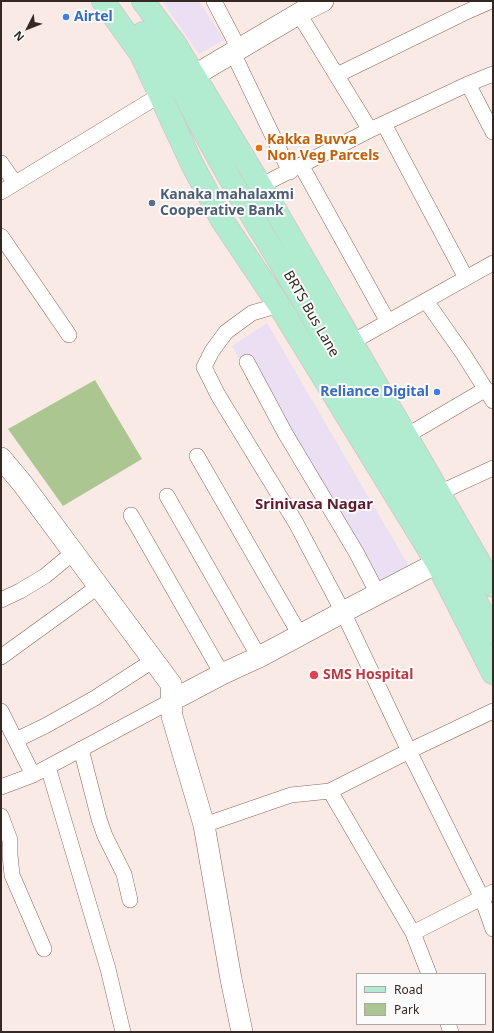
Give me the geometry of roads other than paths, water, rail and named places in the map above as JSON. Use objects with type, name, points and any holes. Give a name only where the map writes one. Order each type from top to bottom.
[{"type":"main road","points":[[103,1],[141,54],[192,164],[222,220],[279,305],[437,564],[493,673]]},
{"type":"main road","name":"BRTS Bus Lane","points":[[121,1],[186,80],[204,134],[238,194],[306,305],[448,550],[493,632]]},
{"type":"main road","points":[[143,1],[175,44],[186,80],[260,186],[493,586]]},
{"type":"street","points":[[214,1],[236,51],[295,168],[388,322]]},
{"type":"street","points":[[337,75],[464,12],[491,1]]},
{"type":"street","points":[[1,192],[160,95],[236,51],[306,7],[337,75],[377,127],[466,278]]},
{"type":"street","points":[[260,186],[377,127],[468,84],[493,74]]},
{"type":"street","points":[[468,84],[493,132]]},
{"type":"street","points":[[1,163],[15,184]]},
{"type":"street","points":[[1,236],[69,335]]},
{"type":"street","points":[[352,342],[493,263]]},
{"type":"street","points":[[406,436],[489,395],[464,355],[426,301]]},
{"type":"street","points":[[279,305],[252,313],[226,332],[212,351],[204,367],[209,380],[296,523],[343,612],[409,751],[488,895],[493,929]]},
{"type":"street","points":[[247,362],[285,433],[356,552],[378,594]]},
{"type":"street","points":[[197,456],[300,635]]},
{"type":"street","points":[[1,458],[22,483],[74,552],[171,684],[172,716],[204,825],[231,979],[242,1032]]},
{"type":"street","points":[[439,493],[493,468]]},
{"type":"street","points":[[167,496],[259,657]]},
{"type":"street","points":[[131,515],[222,674]]},
{"type":"street","points":[[1,600],[45,576],[74,552]]},
{"type":"street","points":[[1,787],[33,776],[222,674],[259,657],[437,564]]},
{"type":"street","points":[[1,657],[99,586]]},
{"type":"street","points":[[16,740],[45,726],[95,698],[154,660]]},
{"type":"street","points":[[1,711],[33,776]]},
{"type":"street","points":[[204,825],[291,795],[330,791],[493,711]]},
{"type":"street","points":[[81,750],[101,825],[124,874],[130,900]]},
{"type":"street","points":[[48,767],[108,969],[123,1032]]},
{"type":"street","points":[[330,791],[413,933],[429,973]]},
{"type":"street","points":[[1,816],[10,840],[12,875],[44,949]]},
{"type":"street","points":[[413,933],[488,895]]},
{"type":"place","name":"Airtel","points":[[66,17]]},
{"type":"place","name":"Kakka Buvva Non Veg Parcels","points":[[259,148]]},
{"type":"place","name":"Kanaka mahalaxmi Cooperative Bank","points":[[152,203]]},
{"type":"place","name":"Reliance Digital","points":[[437,392]]},
{"type":"place","name":"SMS Hospital","points":[[314,675]]},
{"type":"district","name":"Srinivasa Nagar","points":[[314,505]]}]
